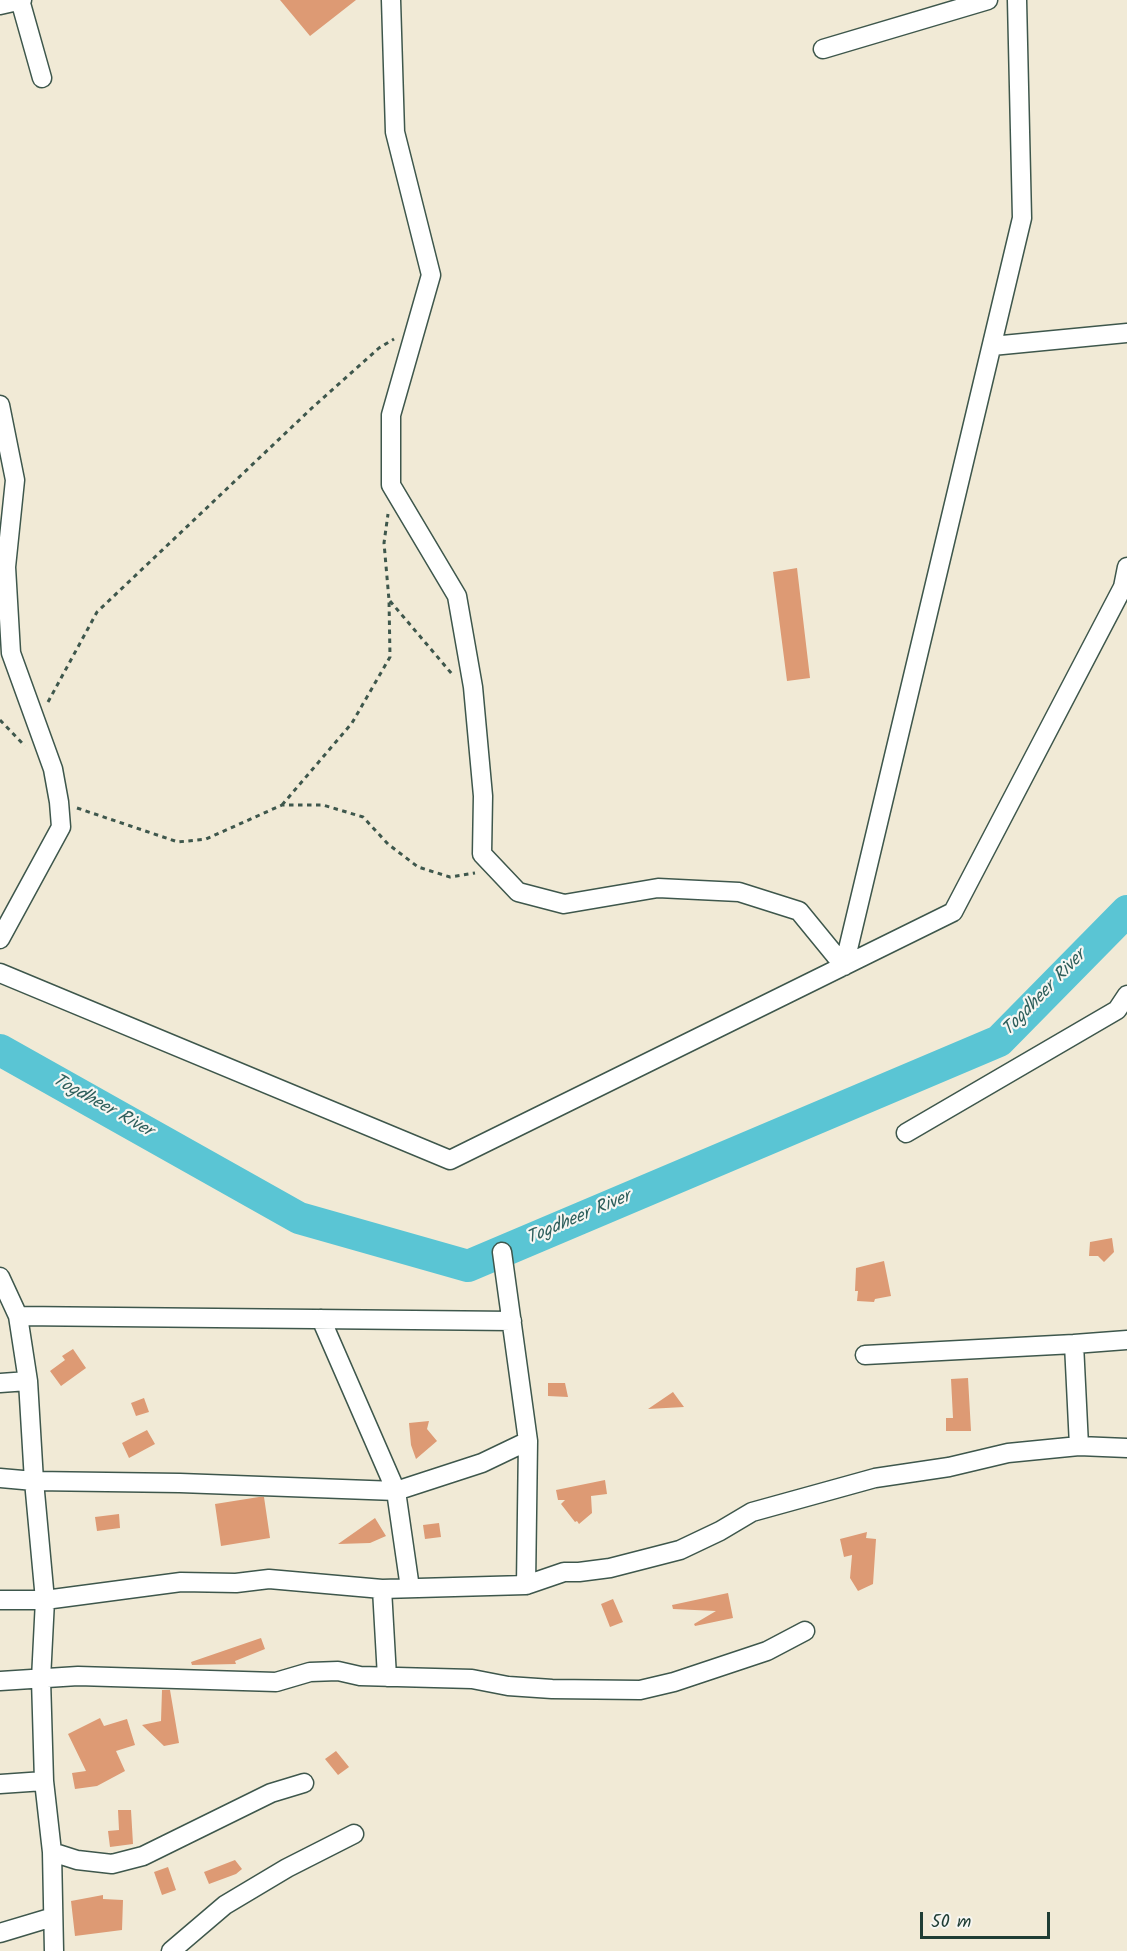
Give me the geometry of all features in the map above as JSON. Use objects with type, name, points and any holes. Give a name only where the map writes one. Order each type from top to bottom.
[{"type":"street","points":[[0,5],[21,0],[42,78]]},
{"type":"street","points":[[391,0],[395,132],[430,275],[391,415],[391,485],[457,596],[473,687],[483,796],[482,854],[519,892],[564,904],[658,888],[739,892],[799,910],[844,966]]},
{"type":"street","points":[[823,49],[988,0]]},
{"type":"street","points":[[844,966],[1022,219],[1017,0]]},
{"type":"street","points":[[992,346],[1127,333]]},
{"type":"street","points":[[0,405],[15,480],[6,567],[10,653],[53,769],[61,827],[0,939]]},
{"type":"street","points":[[0,973],[450,1160],[953,912],[1123,587],[1127,567]]},
{"type":"street","points":[[906,1133],[1117,1010],[1127,995]]},
{"type":"street","points":[[502,1252],[528,1442],[526,1585]]},
{"type":"street","points":[[0,1277],[18,1316],[28,1381],[45,1600],[41,1679],[44,1781],[52,1852],[54,1951]]},
{"type":"street","points":[[18,1316],[512,1321]]},
{"type":"street","points":[[321,1319],[396,1491],[410,1588]]},
{"type":"street","points":[[865,1355],[1127,1340]]},
{"type":"street","points":[[1074,1344],[1079,1446]]},
{"type":"street","points":[[0,1383],[28,1381]]},
{"type":"street","points":[[0,1478],[34,1481],[396,1491],[482,1463],[528,1442]]},
{"type":"street","points":[[0,1600],[45,1600],[181,1582],[236,1583],[269,1579],[382,1589],[526,1585],[564,1572],[610,1568],[680,1550],[720,1531],[752,1512],[875,1478],[949,1467],[1008,1453],[1079,1446],[1127,1449]]},
{"type":"street","points":[[382,1589],[387,1677]]},
{"type":"street","points":[[0,1681],[78,1676],[276,1682],[310,1672],[338,1671],[360,1676],[472,1679],[508,1686],[552,1689],[640,1690],[674,1682],[767,1651],[805,1631]]},
{"type":"street","points":[[0,1784],[44,1781]]},
{"type":"street","points":[[52,1852],[77,1860],[112,1864],[143,1856],[271,1793],[304,1783]]},
{"type":"street","points":[[171,1951],[225,1905],[287,1868],[354,1834]]},
{"type":"street","points":[[0,1933],[53,1917]]},
{"type":"path","points":[[37,722],[97,612],[231,484],[379,348],[416,327]]},
{"type":"path","points":[[282,806],[352,723],[390,657],[389,600],[384,543],[391,485]]},
{"type":"path","points":[[389,600],[456,678]]},
{"type":"path","points":[[0,720],[22,741],[28,751]]},
{"type":"path","points":[[59,802],[178,842],[206,839],[282,806],[323,805],[363,817],[388,844],[418,867],[450,878],[498,870]]},
{"type":"building","points":[[280,0],[356,0],[310,36]]},
{"type":"building","points":[[797,568],[810,678],[787,681],[773,572]]},
{"type":"building","points":[[1112,1238],[1114,1252],[1104,1262],[1098,1256],[1089,1256],[1090,1242]]},
{"type":"building","points":[[884,1261],[891,1296],[875,1299],[874,1302],[857,1301],[856,1268]]},
{"type":"building","points":[[73,1349],[86,1368],[61,1386],[50,1371],[65,1360],[62,1356]]},
{"type":"building","points":[[968,1378],[971,1431],[946,1431],[946,1418],[953,1418],[951,1379]]},
{"type":"building","points":[[548,1383],[565,1383],[568,1397],[548,1396]]},
{"type":"building","points":[[673,1392],[684,1407],[648,1409]]},
{"type":"building","points":[[144,1398],[149,1412],[136,1416],[131,1403]]},
{"type":"building","points":[[429,1421],[427,1429],[437,1441],[416,1459],[411,1445],[409,1423]]},
{"type":"building","points":[[147,1430],[155,1444],[129,1458],[122,1443]]},
{"type":"building","points":[[605,1480],[607,1494],[591,1496],[592,1513],[579,1524],[575,1522],[561,1504],[565,1500],[558,1500],[556,1490]]},
{"type":"building","points":[[264,1497],[270,1538],[221,1546],[215,1504]]},
{"type":"building","points":[[119,1514],[120,1528],[97,1531],[95,1517]]},
{"type":"building","points":[[375,1518],[386,1536],[370,1543],[338,1544]]},
{"type":"building","points":[[439,1523],[441,1537],[425,1539],[423,1525]]},
{"type":"building","points":[[867,1532],[866,1538],[876,1539],[873,1584],[858,1591],[850,1578],[852,1555],[844,1557],[840,1539]]},
{"type":"building","points":[[728,1593],[733,1618],[695,1626],[694,1624],[716,1611],[673,1609],[672,1605]]},
{"type":"building","points":[[613,1599],[623,1622],[610,1627],[601,1604]]},
{"type":"building","points":[[261,1638],[265,1649],[235,1661],[236,1664],[192,1665],[191,1662]]},
{"type":"building","points":[[162,1690],[170,1690],[179,1743],[164,1746],[142,1725],[161,1721]]},
{"type":"building","points":[[100,1718],[104,1726],[127,1719],[135,1745],[116,1751],[125,1771],[97,1786],[75,1789],[72,1773],[86,1771],[68,1734]]},
{"type":"building","points":[[336,1751],[349,1767],[338,1775],[325,1759]]},
{"type":"building","points":[[118,1810],[131,1810],[133,1844],[110,1847],[108,1831],[119,1830]]},
{"type":"building","points":[[235,1860],[242,1869],[236,1874],[209,1884],[204,1872]]},
{"type":"building","points":[[168,1867],[176,1890],[162,1895],[154,1872]]},
{"type":"building","points":[[103,1895],[103,1899],[123,1900],[122,1930],[75,1936],[71,1901]]},
{"type":"waterway","name":"Togdheer River","points":[[0,1050],[299,1218],[468,1266],[999,1041],[1127,911]]}]
